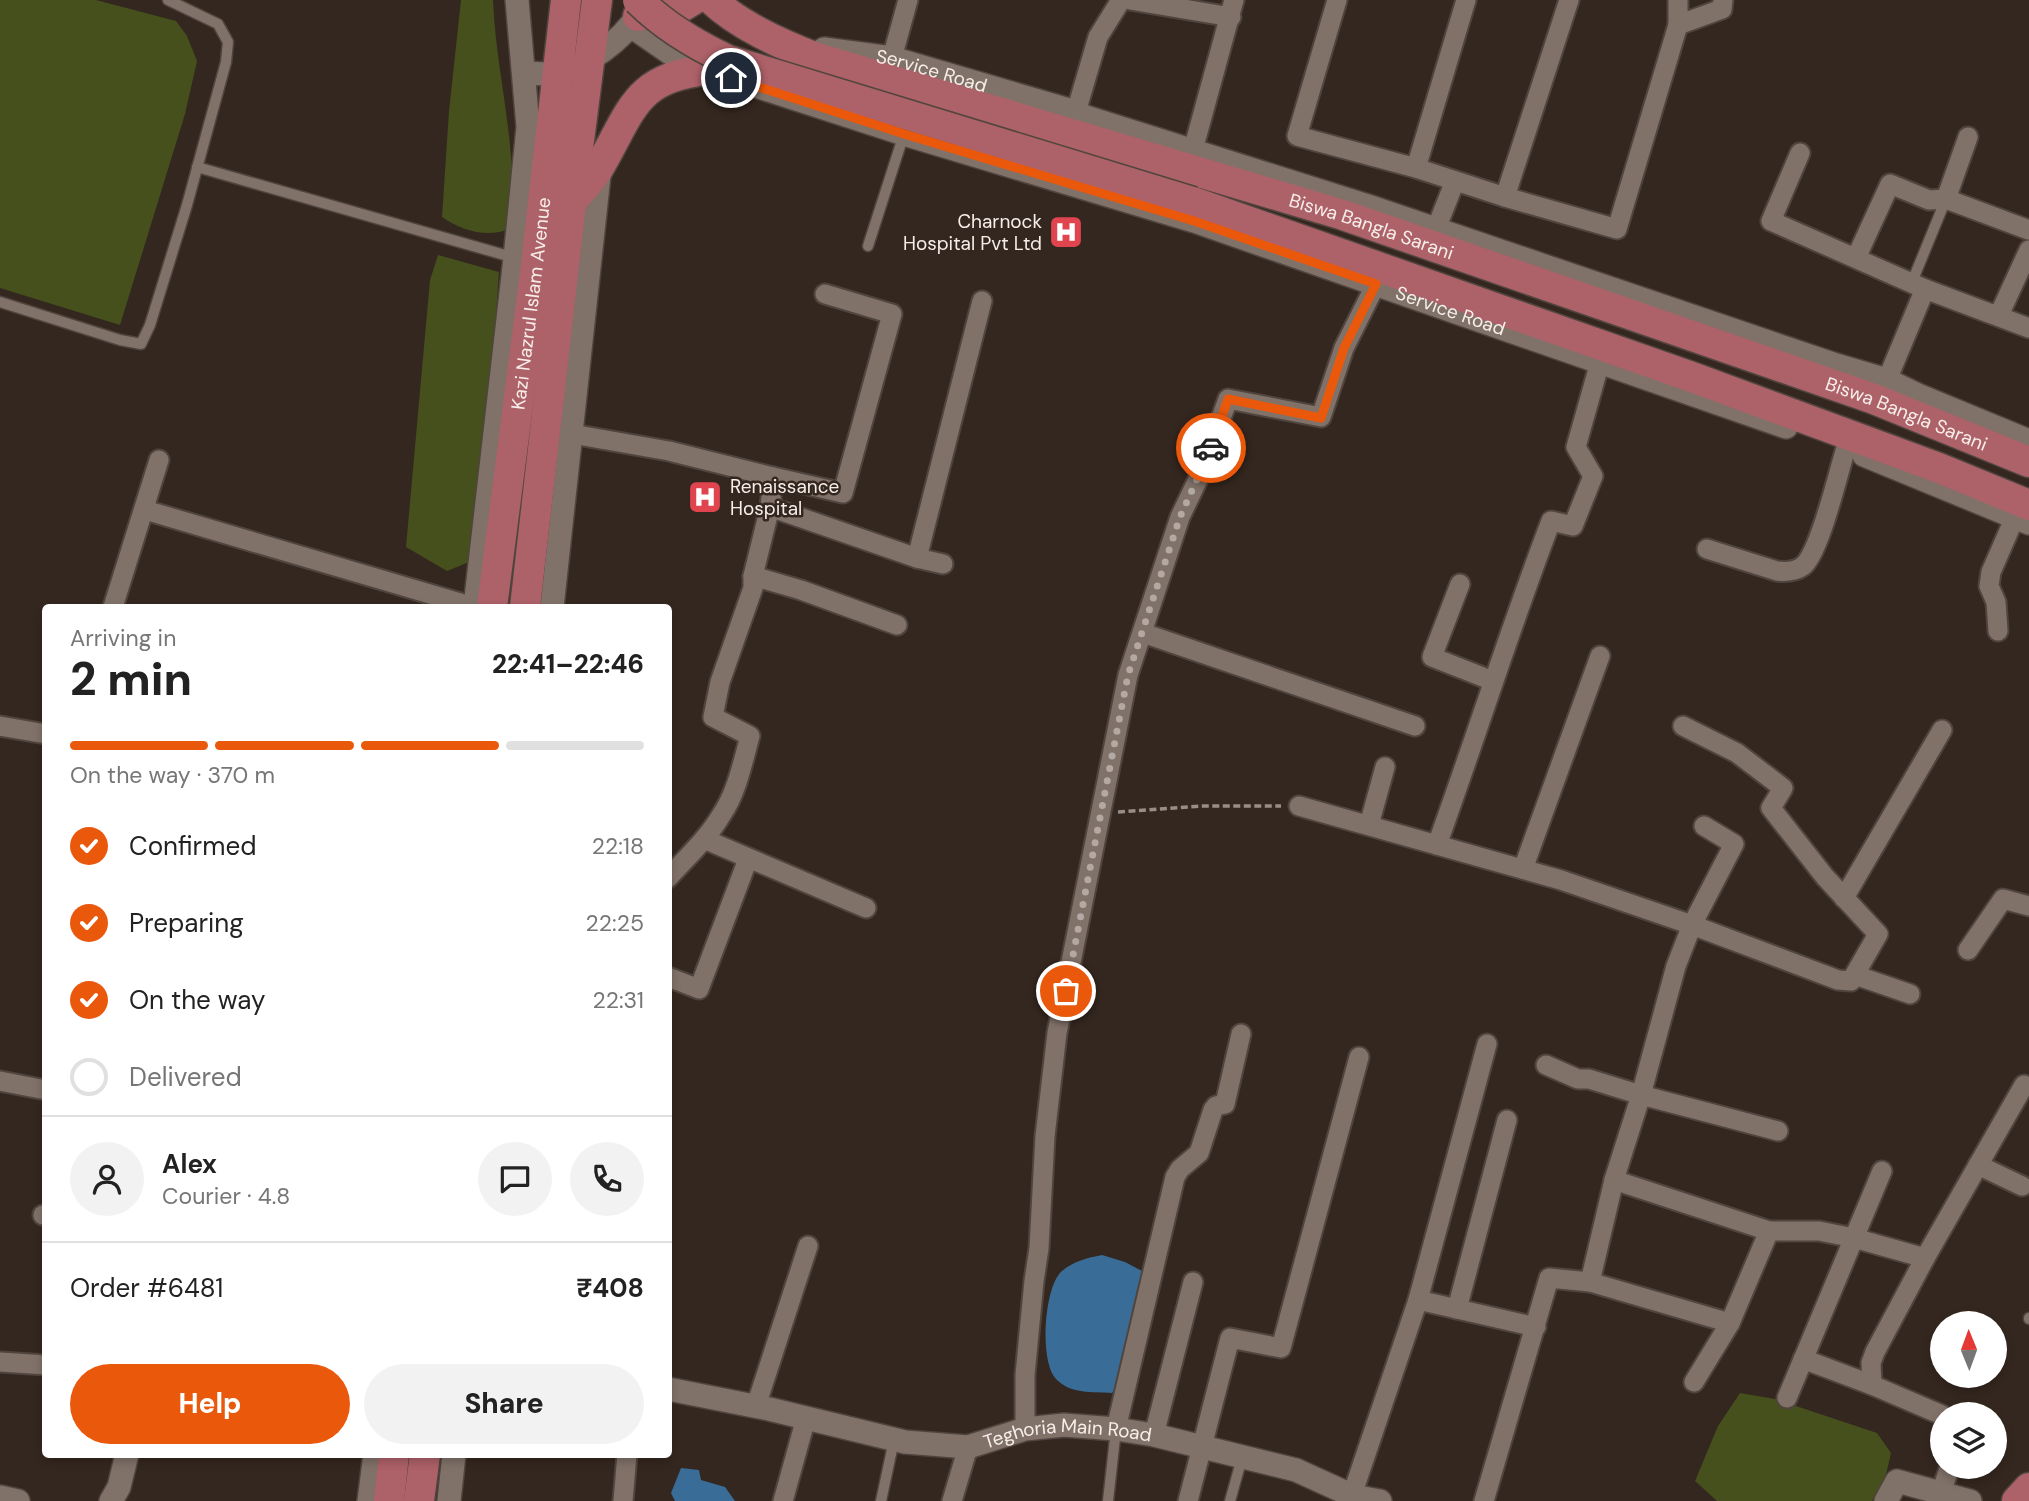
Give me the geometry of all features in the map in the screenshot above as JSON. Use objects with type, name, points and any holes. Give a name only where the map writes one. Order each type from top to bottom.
[{"type":"main road","name":"Kazi Nazrul Islam Avenue","points":[[492,604],[535,273],[566,0]]},
{"type":"main road","name":"Kazi Nazrul Islam Avenue","points":[[525,604],[597,0]]},
{"type":"main road","points":[[638,10],[674,11],[694,0]]},
{"type":"main road","name":"Biswa Bangla Sarani","points":[[712,0],[733,16],[782,44],[814,57],[1343,215],[1875,385],[2029,462]]},
{"type":"main road","name":"Biswa Bangla Sarani","points":[[638,10],[729,60],[1194,202],[1264,236],[1692,377],[1968,488],[2024,515]]},
{"type":"main road","points":[[571,203],[600,167],[625,119],[645,92],[657,83],[682,72],[706,70]]},
{"type":"main road","points":[[528,127],[540,211]]},
{"type":"main road","points":[[389,1501],[394,1458]]},
{"type":"main road","points":[[419,1501],[424,1458]]},
{"type":"main road","points":[[2017,1501],[2029,1488]]},
{"type":"street","points":[[474,604],[528,127],[517,0]]},
{"type":"street","points":[[892,58],[908,0]]},
{"type":"street","points":[[1076,111],[1098,37],[1121,0]]},
{"type":"street","points":[[1130,0],[1232,8],[1193,149]]},
{"type":"street","points":[[1337,0],[1297,136],[1416,168],[1505,198],[1617,229],[1678,25],[1678,0]]},
{"type":"street","points":[[1416,168],[1466,0]]},
{"type":"street","points":[[1505,198],[1569,0]]},
{"type":"street","points":[[1678,25],[1722,9],[1723,0]]},
{"type":"street","points":[[525,73],[556,73],[589,60],[638,10]]},
{"type":"street","name":"Service Road","points":[[638,10],[673,55],[706,70],[904,134],[1194,221],[1264,236],[1376,284],[1968,488]]},
{"type":"street","name":"Service Road","points":[[782,44],[892,58],[1076,111],[1086,117],[1193,149],[1436,229],[1875,385],[1918,396],[2029,441]]},
{"type":"street","points":[[1946,199],[1968,138]]},
{"type":"street","points":[[1800,153],[1771,221],[1918,285],[2029,328]]},
{"type":"street","points":[[552,604],[600,167]]},
{"type":"street","points":[[1436,229],[1455,181]]},
{"type":"street","points":[[1856,258],[1890,184],[1929,200],[1946,199],[2029,230]]},
{"type":"street","points":[[1999,315],[2029,250]]},
{"type":"street","points":[[1025,1429],[1026,1364],[1039,1248],[1045,1136],[1057,1033],[1128,675],[1180,517],[1202,471],[1228,399],[1321,418],[1344,348],[1376,284]]},
{"type":"street","points":[[1875,385],[1918,285]]},
{"type":"street","points":[[572,434],[669,451],[843,493],[892,314],[825,294]]},
{"type":"street","points":[[917,558],[982,301]]},
{"type":"street","points":[[1437,845],[1551,521],[1573,526],[1593,476],[1576,447],[1600,362]]},
{"type":"street","points":[[1707,549],[1777,571],[1788,572],[1802,568],[1812,556],[1846,448]]},
{"type":"street","points":[[114,604],[159,460]]},
{"type":"street","points":[[672,874],[704,839],[724,812],[750,736],[713,717],[720,682],[753,588],[752,576],[770,507],[774,477]]},
{"type":"street","points":[[770,507],[917,558],[943,564]]},
{"type":"street","points":[[145,510],[464,604]]},
{"type":"street","points":[[1998,631],[1996,602],[1989,586],[1991,572],[2024,515]]},
{"type":"street","points":[[752,576],[801,590],[897,625]]},
{"type":"street","points":[[1460,584],[1432,657],[1493,681]]},
{"type":"street","points":[[1143,633],[1415,726]]},
{"type":"street","points":[[1523,869],[1600,656]]},
{"type":"street","points":[[0,726],[42,733]]},
{"type":"street","points":[[1299,806],[1523,869],[1692,925],[1838,980],[1852,981],[1878,934],[1844,898],[1771,808],[1783,788],[1737,753],[1684,726]]},
{"type":"street","points":[[1844,898],[1942,730]]},
{"type":"street","points":[[1369,825],[1385,768]]},
{"type":"street","points":[[1590,1282],[1614,1180],[1641,1095],[1676,966],[1692,925],[1734,844],[1704,826]]},
{"type":"street","points":[[704,839],[866,908]]},
{"type":"street","points":[[672,979],[699,989],[748,859]]},
{"type":"street","points":[[1968,950],[2003,899],[2029,906]]},
{"type":"street","points":[[1855,975],[1910,994]]},
{"type":"street","points":[[1116,1429],[1175,1177],[1180,1169],[1199,1153],[1213,1110],[1216,1106],[1225,1104],[1241,1034]]},
{"type":"street","points":[[1352,1498],[1418,1300],[1487,1044]]},
{"type":"street","points":[[1188,1501],[1230,1338],[1281,1348],[1359,1057]]},
{"type":"street","points":[[1546,1065],[1578,1079],[1590,1079],[1778,1132]]},
{"type":"street","points":[[0,1081],[42,1089]]},
{"type":"street","points":[[1872,1385],[1871,1363],[1875,1352],[1925,1258],[2024,1085]]},
{"type":"street","points":[[1457,1309],[1507,1120]]},
{"type":"street","points":[[1978,1165],[2022,1186]]},
{"type":"street","points":[[1787,1398],[1882,1171]]},
{"type":"street","points":[[1614,1180],[1769,1231],[1819,1231],[1925,1258]]},
{"type":"street","points":[[1694,1382],[1730,1323],[1769,1231]]},
{"type":"street","points":[[756,1406],[808,1246]]},
{"type":"street","points":[[1484,1501],[1549,1278],[1590,1282],[1730,1323]]},
{"type":"street","points":[[1154,1435],[1193,1282]]},
{"type":"street","points":[[1418,1300],[1536,1327]]},
{"type":"street","points":[[1803,1359],[1930,1410]]},
{"type":"street","points":[[0,1362],[42,1365]]},
{"type":"street","name":"Teghoria Main Road","points":[[672,1390],[756,1406],[894,1440],[968,1447],[1025,1429],[1064,1425],[1116,1429],[1204,1445],[1242,1455],[1296,1470],[1352,1498],[1380,1501]]},
{"type":"street","points":[[783,1501],[806,1418]]},
{"type":"street","points":[[952,1501],[968,1447]]},
{"type":"street","points":[[111,1501],[119,1487],[126,1458]]},
{"type":"street","points":[[369,1501],[374,1458]]},
{"type":"street","points":[[449,1501],[454,1458]]},
{"type":"street","points":[[623,1501],[627,1458]]},
{"type":"street","points":[[1941,1493],[1946,1479]]},
{"type":"street","points":[[1886,1501],[1897,1481],[1970,1501]]},
{"type":"street","points":[[0,1497],[18,1501]]},
{"type":"lane","points":[[0,302],[120,340],[141,344],[150,325],[197,167],[226,62],[228,42],[218,24],[168,0]]},
{"type":"lane","points":[[868,246],[904,134]]},
{"type":"lane","points":[[197,167],[515,258]]},
{"type":"lane","points":[[1918,285],[1946,199]]},
{"type":"lane","points":[[1108,1501],[1116,1429]]},
{"type":"lane","points":[[881,1501],[894,1440]]},
{"type":"lane","points":[[1230,1501],[1242,1455]]},
{"type":"path","points":[[1101,813],[1201,806],[1299,806]]},
{"type":"green space","points":[[0,0],[96,0],[176,21],[187,36],[197,61],[185,114],[120,325],[0,288]]},
{"type":"green space","points":[[461,0],[493,0],[512,172],[510,229],[501,232],[475,232],[442,217],[449,111]]},
{"type":"green space","points":[[438,255],[499,272],[479,558],[447,571],[406,547],[430,280]]},
{"type":"green space","points":[[1740,1393],[1775,1399],[1877,1433],[1891,1453],[1886,1475],[1872,1501],[1717,1501],[1695,1481],[1718,1426]]},
{"type":"water","points":[[1102,1255],[1142,1271],[1147,1293],[1125,1374],[1112,1393],[1082,1391],[1062,1384],[1051,1370],[1047,1357],[1046,1324],[1056,1279],[1071,1265]]},
{"type":"water","points":[[681,1468],[699,1470],[701,1480],[725,1487],[735,1501],[675,1501],[671,1493]]},
{"type":"way so far","points":[[1066,991],[1128,675],[1180,517],[1211,448]]},
{"type":"place","name":"Charnock Hospital Pvt Ltd","points":[[1066,232]]},
{"type":"place","name":"Renaissance Hospital","points":[[705,497]]},
{"type":"route","points":[[731,78],[904,134],[1194,221],[1376,284],[1344,348],[1321,418],[1228,399],[1211,448]]}]
